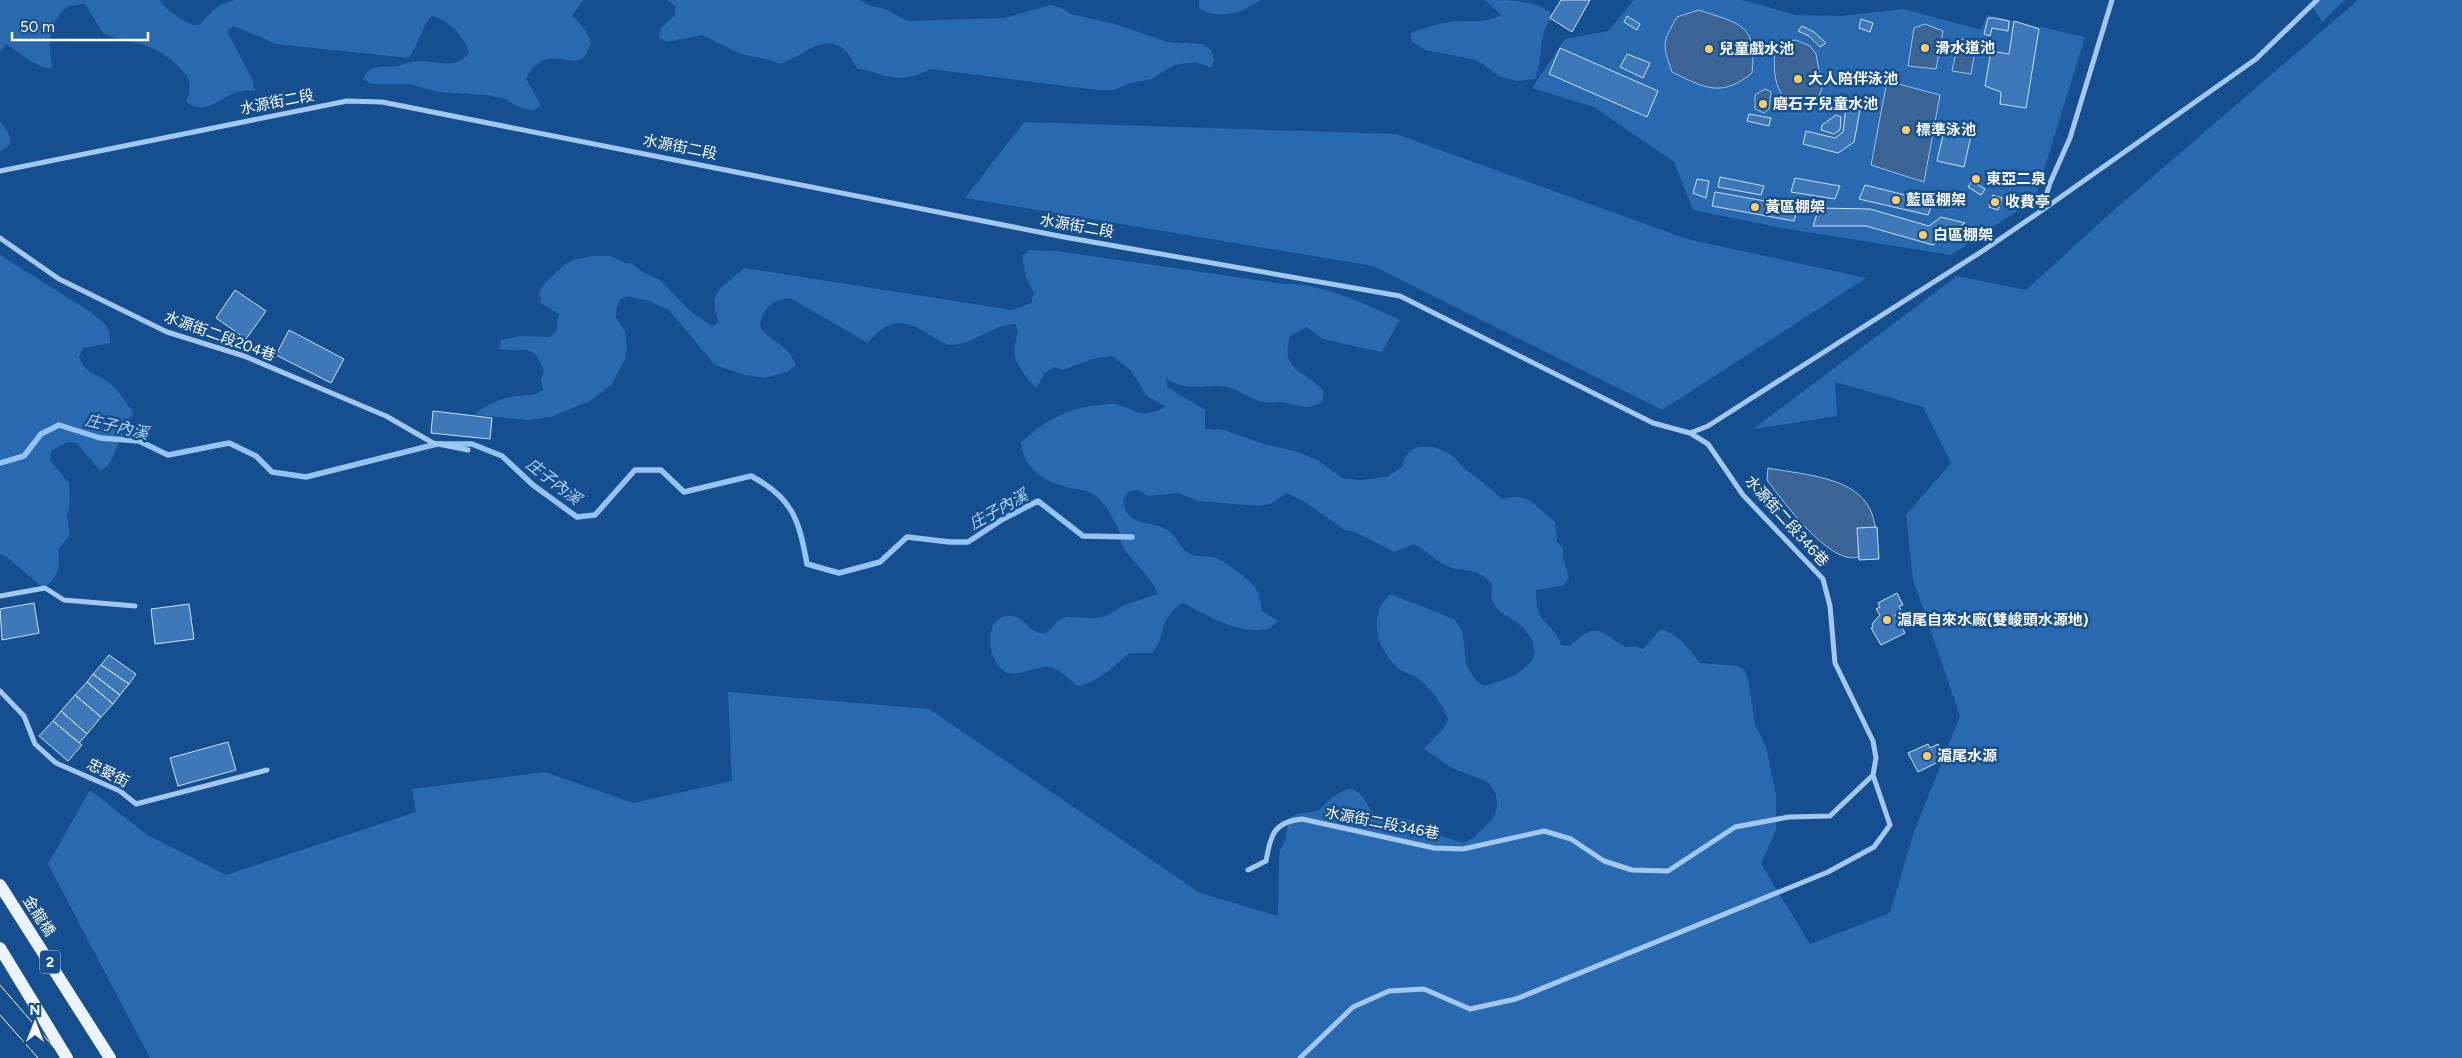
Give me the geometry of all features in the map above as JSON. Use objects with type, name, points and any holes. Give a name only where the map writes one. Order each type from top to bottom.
[{"type":"main road","name":"金龍橋","points":[[0,885],[110,1058]]},
{"type":"main road","name":"2","points":[[0,948],[67,1057]]},
{"type":"street","points":[[2041,211],[2050,183],[2070,138],[2112,0]]},
{"type":"street","points":[[1690,432],[1716,421],[1984,250],[2041,211],[2256,59],[2317,0]]},
{"type":"street","name":"水源街二段","points":[[0,171],[347,101],[382,102],[1064,236],[1400,296],[1653,423],[1690,432]]},
{"type":"street","name":"水源街二段204巷","points":[[0,238],[59,279],[167,332],[244,356],[386,416],[433,443],[468,450]]},
{"type":"street","name":"水源街二段346巷","points":[[1248,870],[1266,861],[1275,829],[1286,821],[1302,819],[1434,848],[1463,849],[1544,831],[1571,839],[1604,862],[1632,870],[1668,871],[1735,827],[1789,817],[1830,816],[1873,775],[1876,758],[1872,741],[1835,663],[1830,606],[1824,579],[1743,495],[1708,444],[1690,432]]},
{"type":"street","points":[[0,596],[46,588],[64,600],[135,606]]},
{"type":"street","name":"忠愛街","points":[[0,691],[24,716],[35,744],[56,763],[120,791],[136,804],[267,770]]},
{"type":"street","points":[[1300,1058],[1353,1007],[1389,990],[1424,989],[1470,1009],[1516,999],[1828,872],[1874,847],[1890,825],[1873,775]]},
{"type":"shaded area","points":[[0,0],[160,0],[172,13],[186,22],[197,25],[219,6],[234,0],[584,0],[572,15],[586,31],[591,42],[584,57],[579,60],[549,59],[541,61],[533,68],[526,79],[541,105],[533,111],[514,105],[506,99],[487,95],[438,92],[409,84],[371,84],[363,79],[369,70],[377,67],[396,66],[418,61],[452,63],[458,62],[469,53],[460,35],[450,25],[432,16],[409,58],[276,44],[234,26],[227,31],[253,81],[255,91],[237,92],[211,105],[199,107],[186,101],[190,91],[190,82],[179,67],[169,58],[152,48],[104,34],[85,4],[68,6],[56,19],[50,43],[53,69],[34,63],[6,44],[0,52]]},
{"type":"shaded area","points":[[667,0],[860,0],[910,21],[1004,18],[1051,5],[1071,14],[1115,24],[1167,42],[1202,44],[1211,50],[1214,59],[1212,68],[1195,62],[1174,65],[1151,79],[1131,83],[1114,90],[1097,90],[930,69],[909,77],[898,78],[858,69],[848,53],[839,46],[830,43],[814,46],[780,64],[741,54],[702,35],[666,42],[659,37],[661,28],[675,15],[676,6]]},
{"type":"shaded area","points":[[1199,0],[1260,0],[1246,9],[1222,15],[1206,12],[1199,8]]},
{"type":"shaded area","points":[[1485,0],[1522,2],[1540,6],[1553,15],[1543,38],[1535,79],[1517,81],[1499,76],[1477,60],[1426,50],[1411,41],[1411,33],[1430,26],[1450,22],[1483,21],[1501,15]]},
{"type":"shaded area","points":[[1634,0],[1742,0],[1796,15],[1841,16],[1904,9],[1981,30],[1987,15],[2085,37],[2035,199],[1951,255],[1782,228],[1693,210],[1674,162],[1594,107],[1532,88],[1565,39],[1608,31]]},
{"type":"shaded area","points":[[2313,0],[2345,0],[2322,22],[2313,8]]},
{"type":"shaded area","points":[[2358,0],[2462,0],[2462,1058],[150,1058],[48,864],[90,790],[146,834],[226,875],[416,812],[412,789],[545,772],[633,803],[732,781],[728,692],[929,709],[1200,893],[1278,916],[1279,854],[1286,837],[1289,818],[1298,814],[1317,811],[1345,790],[1351,788],[1357,792],[1377,817],[1390,823],[1399,818],[1408,819],[1430,832],[1463,843],[1473,838],[1493,818],[1497,809],[1497,799],[1494,790],[1488,782],[1452,768],[1424,749],[1444,728],[1448,719],[1440,702],[1428,687],[1417,677],[1402,671],[1385,652],[1378,636],[1377,618],[1379,610],[1390,594],[1454,619],[1460,627],[1463,636],[1466,662],[1469,670],[1484,686],[1518,673],[1527,666],[1533,658],[1534,648],[1530,637],[1517,622],[1496,608],[1491,596],[1493,585],[1481,574],[1443,564],[1414,544],[1394,552],[1355,532],[1345,530],[1305,502],[1287,493],[1270,504],[1259,506],[1198,501],[1178,493],[1148,496],[1139,490],[1129,491],[1123,500],[1129,515],[1140,522],[1166,529],[1186,552],[1196,556],[1221,560],[1246,578],[1258,592],[1262,611],[1278,621],[1269,629],[1257,630],[1235,627],[1214,619],[1183,603],[1175,608],[1166,620],[1160,640],[1152,653],[1129,653],[1105,673],[1086,684],[1078,686],[1063,673],[1053,668],[1040,668],[1015,674],[1004,671],[998,665],[993,656],[990,637],[996,621],[1003,617],[1017,617],[1034,631],[1045,634],[1058,621],[1066,617],[1098,618],[1106,616],[1124,605],[1158,594],[1150,580],[1122,545],[1120,533],[1115,522],[1100,499],[1090,492],[1062,486],[1045,479],[1027,461],[1021,443],[1047,422],[1077,409],[1113,404],[1139,413],[1149,413],[1166,407],[1147,396],[1130,370],[1113,356],[1092,359],[1063,370],[1054,367],[1044,374],[1036,388],[1016,361],[1014,351],[1017,335],[1016,324],[999,327],[967,342],[951,345],[945,344],[921,329],[904,323],[897,323],[882,329],[868,343],[790,298],[783,299],[769,306],[765,310],[760,327],[785,348],[796,365],[787,372],[765,378],[745,375],[715,365],[669,310],[649,301],[628,296],[620,300],[616,309],[616,317],[625,331],[627,349],[625,359],[611,385],[590,401],[550,417],[528,420],[475,415],[483,408],[500,400],[534,394],[543,390],[541,380],[544,370],[535,355],[531,351],[526,350],[499,349],[501,340],[520,336],[550,337],[556,331],[559,314],[541,303],[539,293],[544,284],[563,266],[573,260],[592,256],[611,256],[625,263],[633,264],[642,272],[660,280],[691,312],[712,326],[719,322],[714,303],[719,290],[744,268],[1012,310],[1031,303],[1034,294],[1026,276],[1022,256],[1029,250],[1056,251],[1314,287],[1344,296],[1400,320],[1381,352],[1323,339],[1307,327],[1290,336],[1288,358],[1291,364],[1324,392],[1322,402],[1316,405],[1305,407],[1281,402],[1261,402],[1227,387],[1186,386],[1166,378],[1167,387],[1205,410],[1205,429],[1224,430],[1264,444],[1295,451],[1319,461],[1342,478],[1360,480],[1387,477],[1403,466],[1405,457],[1416,448],[1432,447],[1448,453],[1502,499],[1520,497],[1526,499],[1555,522],[1557,541],[1563,549],[1563,557],[1569,578],[1564,585],[1536,590],[1536,597],[1539,614],[1556,634],[1561,645],[1570,646],[1586,633],[1598,631],[1625,647],[1634,646],[1643,649],[1661,629],[1678,638],[1700,663],[1737,666],[1744,670],[1748,679],[1755,724],[1766,747],[1776,794],[1776,830],[1761,864],[1810,944],[1890,913],[1914,832],[1960,716],[1913,579],[1906,515],[1951,463],[1923,407],[1835,382],[1837,416],[1753,429],[1957,276],[2026,290],[2114,210]]},
{"type":"shaded area","name":"兒童戲水池","points":[[1699,10],[1735,23],[1743,28],[1748,35],[1752,44],[1752,73],[1741,81],[1731,86],[1713,88],[1672,72],[1665,49],[1668,33],[1677,17]]},
{"type":"shaded area","name":"滑水道池","points":[[1925,24],[1943,31],[1936,69],[1908,66],[1914,28]]},
{"type":"shaded area","name":"滑水道池","points":[[1959,38],[1976,45],[1971,74],[1952,71]]},
{"type":"shaded area","name":"大人陪伴泳池","points":[[1796,40],[1810,46],[1816,54],[1822,88],[1817,101],[1804,104],[1794,103],[1786,99],[1780,92],[1775,73],[1775,50],[1785,41]]},
{"type":"shaded area","name":"標準泳池","points":[[1887,81],[1940,95],[1924,182],[1871,165]]},
{"type":"shaded area","name":"磨石子兒童水池","points":[[1765,89],[1771,92],[1769,109],[1764,113],[1755,109],[1755,95]]},
{"type":"shaded area","points":[[0,121],[8,132],[11,144],[0,152]]},
{"type":"shaded area","points":[[1024,122],[1396,134],[1687,239],[1866,278],[1662,410],[1373,266],[965,198]]},
{"type":"shaded area","points":[[0,255],[89,311],[106,325],[110,333],[110,343],[83,348],[79,357],[85,368],[108,382],[122,396],[133,412],[109,465],[100,471],[77,443],[68,442],[51,451],[50,460],[69,483],[70,506],[67,515],[70,535],[58,549],[59,566],[55,576],[43,588],[7,557],[0,554]]},
{"type":"shaded area","points":[[1768,468],[1822,478],[1848,487],[1859,495],[1872,513],[1877,545],[1858,557],[1847,557],[1834,552],[1795,516],[1784,502],[1767,480]]},
{"type":"building","points":[[1561,0],[1590,0],[1572,32],[1550,18]]},
{"type":"building","points":[[1627,16],[1640,24],[1637,30],[1624,22]]},
{"type":"building","points":[[1988,18],[2009,21],[2008,31],[1992,28],[1990,36],[1984,34]]},
{"type":"building","points":[[1861,19],[1873,23],[1870,32],[1859,28]]},
{"type":"building","points":[[2014,21],[2039,29],[2026,108],[2000,104],[2001,92],[1985,86],[1991,51],[2009,54]]},
{"type":"building","points":[[1802,26],[1814,32],[1826,43],[1820,47],[1809,36],[1798,31]]},
{"type":"building","points":[[1560,48],[1658,91],[1647,117],[1549,74]]},
{"type":"building","points":[[1627,54],[1650,63],[1643,78],[1620,67]]},
{"type":"building","points":[[1846,107],[1860,110],[1854,142],[1838,153],[1803,144],[1806,131],[1835,138],[1843,132]]},
{"type":"building","points":[[1749,114],[1771,118],[1769,126],[1747,121]]},
{"type":"building","points":[[1836,115],[1841,117],[1840,130],[1834,134],[1821,130],[1822,125]]},
{"type":"building","points":[[1946,122],[1973,127],[1964,167],[1937,161]]},
{"type":"building","name":"黃區棚架","points":[[1720,177],[1764,186],[1761,195],[1718,187]]},
{"type":"building","points":[[1795,178],[1840,186],[1835,199],[1791,192]]},
{"type":"building","points":[[1697,179],[1709,181],[1706,198],[1693,193]]},
{"type":"building","points":[[1972,181],[1985,189],[1981,195],[1968,187]]},
{"type":"building","name":"藍區棚架","points":[[1865,185],[1933,202],[1928,215],[1859,199]]},
{"type":"building","name":"黃區棚架","points":[[1715,192],[1798,207],[1794,221],[1712,206]]},
{"type":"building","name":"收費亭","points":[[1993,195],[2002,198],[1998,210],[1989,207]]},
{"type":"building","name":"白區棚架","points":[[1819,208],[1870,209],[1929,226],[1941,217],[1965,223],[1933,245],[1866,226],[1813,226]]},
{"type":"building","points":[[235,290],[266,311],[246,339],[216,318]]},
{"type":"building","points":[[289,330],[344,359],[331,383],[276,355]]},
{"type":"building","points":[[433,411],[492,418],[490,439],[431,433]]},
{"type":"building","points":[[1877,527],[1879,559],[1859,560],[1857,528]]},
{"type":"building","name":"滬尾自來水廠(雙峻頭水源地)","points":[[1897,593],[1903,605],[1899,606],[1902,612],[1895,615],[1905,633],[1881,645],[1871,628],[1880,615],[1876,609],[1880,607],[1878,603]]},
{"type":"building","points":[[34,603],[39,633],[2,640],[0,609]]},
{"type":"building","points":[[189,604],[194,639],[155,644],[151,609]]},
{"type":"building","points":[[109,655],[136,674],[129,684],[101,665]]},
{"type":"building","points":[[101,665],[129,684],[120,695],[93,674]]},
{"type":"building","points":[[93,674],[120,695],[113,704],[87,682]]},
{"type":"building","points":[[87,682],[113,704],[101,717],[75,695]]},
{"type":"building","points":[[75,695],[101,717],[87,734],[61,711]]},
{"type":"building","points":[[61,711],[87,734],[79,743],[53,721]]},
{"type":"building","points":[[53,721],[82,745],[68,761],[39,736]]},
{"type":"building","points":[[228,742],[236,770],[178,786],[170,758]]},
{"type":"building","name":"滬尾水源","points":[[1928,744],[1930,748],[1938,744],[1946,758],[1918,772],[1908,753]]},
{"type":"waterway","name":"庄子內溪","points":[[0,463],[24,456],[41,434],[59,425],[100,438],[139,441],[168,455],[229,443],[256,456],[272,472],[306,477],[437,444],[472,444],[502,456],[533,485],[577,517],[595,515],[635,470],[661,470],[684,492],[751,476],[776,493],[792,512],[801,535],[807,564],[839,573],[880,562],[907,537],[968,542],[1003,519],[1038,501],[1083,536],[1132,537]]},
{"type":"tram line","points":[[0,985],[63,1058]]},
{"type":"tram line","points":[[0,1015],[38,1058]]},
{"type":"place","name":"滑水道池","points":[[1925,48]]},
{"type":"place","name":"兒童戲水池","points":[[1709,49]]},
{"type":"place","name":"大人陪伴泳池","points":[[1798,79]]},
{"type":"place","name":"磨石子兒童水池","points":[[1763,104]]},
{"type":"place","name":"標準泳池","points":[[1906,130]]},
{"type":"place","name":"東亞二泉","points":[[1976,179]]},
{"type":"place","name":"藍區棚架","points":[[1896,200]]},
{"type":"place","name":"收費亭","points":[[1995,202]]},
{"type":"place","name":"黃區棚架","points":[[1755,207]]},
{"type":"place","name":"白區棚架","points":[[1923,235]]},
{"type":"place","name":"滬尾自來水廠(雙峻頭水源地)","points":[[1887,620]]},
{"type":"place","name":"滬尾水源","points":[[1927,756]]}]
